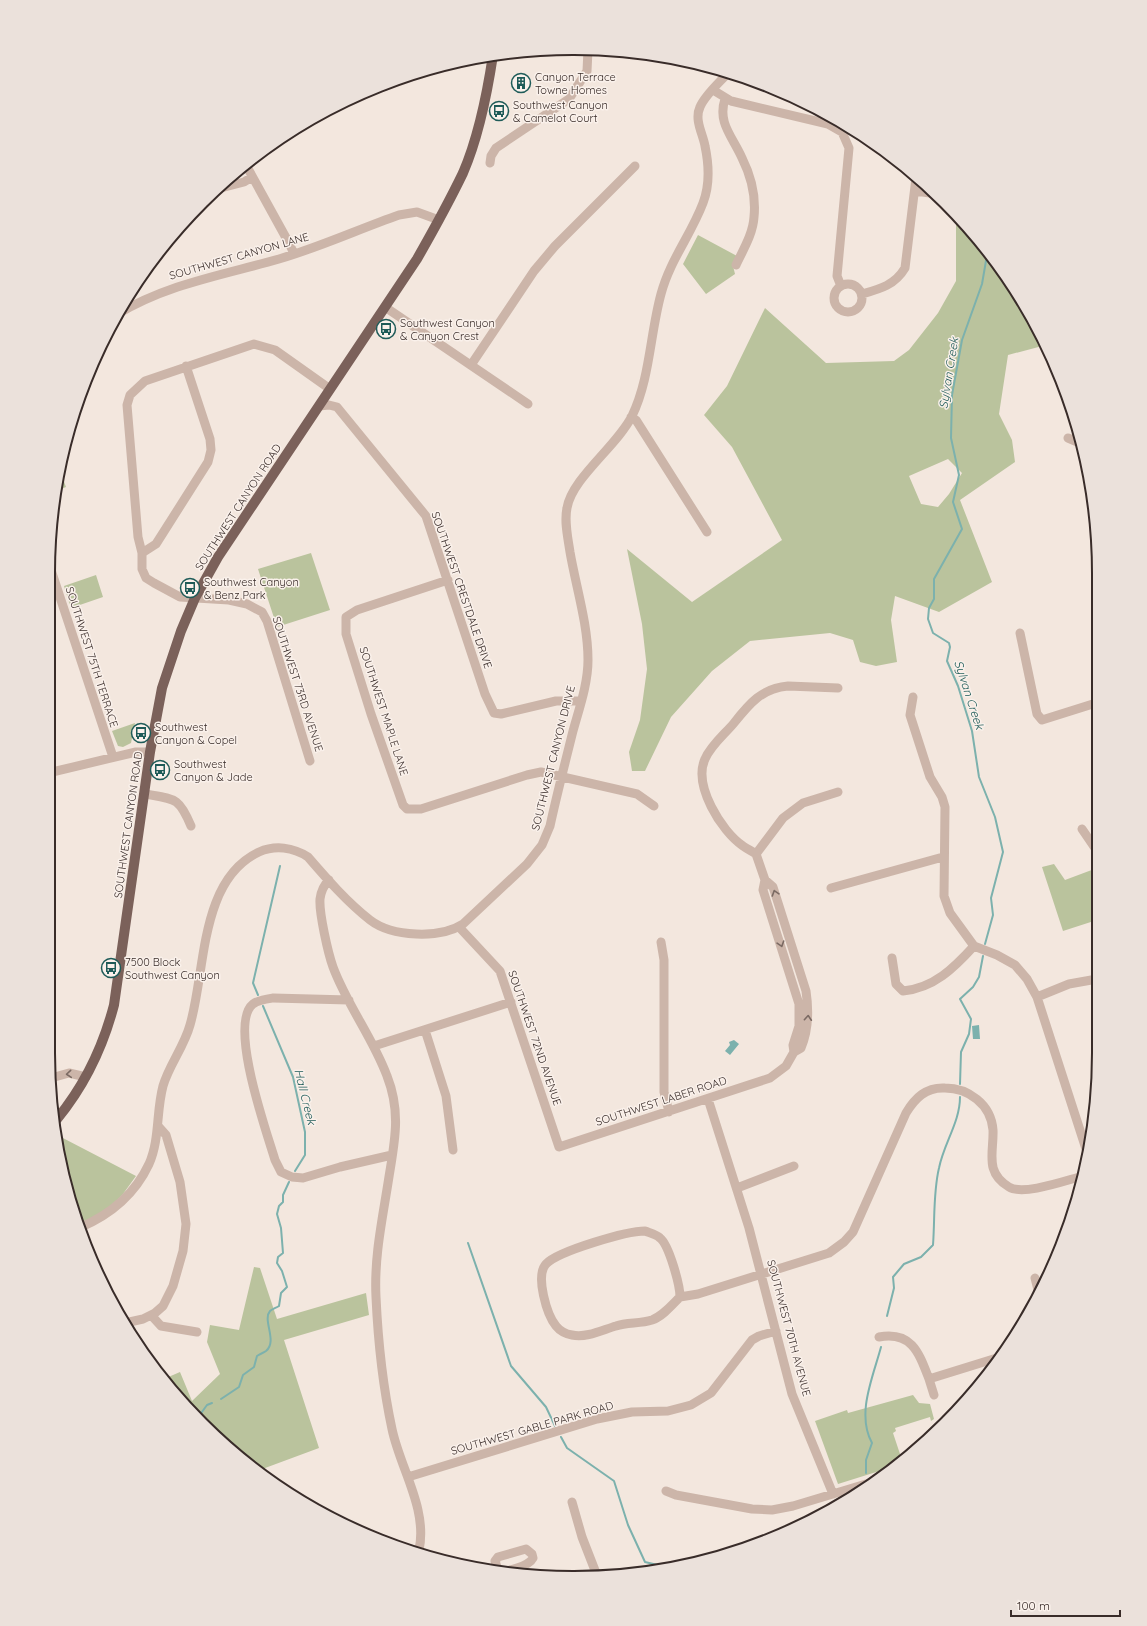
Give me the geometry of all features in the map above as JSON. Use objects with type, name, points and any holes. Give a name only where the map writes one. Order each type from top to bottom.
[{"type":"main road","name":"SOUTHWEST CANYON ROAD","points":[[59,1117],[86,1077],[101,1045],[114,1005],[150,752],[161,695],[168,668],[181,631],[195,598],[218,557],[417,259],[439,220],[463,172],[470,152],[488,88],[492,61]]},
{"type":"street","points":[[490,162],[494,150],[569,100],[585,75],[588,66],[588,55]]},
{"type":"street","name":"SOUTHWEST CANYON DRIVE","points":[[85,1225],[108,1213],[131,1192],[149,1164],[154,1149],[158,1126],[159,1098],[190,1026],[207,933],[225,882],[242,863],[253,855],[273,847],[284,848],[303,854],[370,921],[400,932],[431,935],[459,927],[526,866],[542,845],[550,826],[561,776],[581,701],[588,660],[567,532],[567,507],[576,486],[618,437],[631,417],[642,384],[660,295],[667,276],[704,201],[708,180],[708,164],[698,117],[700,106],[724,78]]},
{"type":"street","points":[[713,90],[725,99],[838,127]]},
{"type":"street","points":[[725,99],[723,110],[725,126],[746,166],[754,202],[754,217],[751,233],[736,266]]},
{"type":"street","points":[[841,286],[837,276],[849,148],[845,131]]},
{"type":"street","points":[[471,365],[534,271],[555,246],[635,166]]},
{"type":"street","points":[[249,170],[294,254]]},
{"type":"street","points":[[230,186],[244,182],[252,177]]},
{"type":"street","points":[[862,294],[890,284],[899,278],[905,268],[916,184]]},
{"type":"street","points":[[915,191],[924,192]]},
{"type":"street","name":"SOUTHWEST CANYON LANE","points":[[127,308],[142,300],[173,288],[294,254],[406,213],[422,212],[439,220]]},
{"type":"street","points":[[847,284],[853,285],[862,294],[862,302],[857,309],[852,312],[842,312],[835,304],[834,298],[837,289],[841,286],[847,284]]},
{"type":"street","points":[[385,307],[528,404]]},
{"type":"street","points":[[186,366],[210,439],[211,450],[208,462],[156,544],[142,554],[138,537],[127,405],[130,395],[145,380],[186,366],[254,344],[275,350],[330,389]]},
{"type":"street","name":"SOUTHWEST CRESTDALE DRIVE","points":[[319,406],[329,405],[337,407],[422,510],[429,523],[485,694],[494,713],[501,714],[556,701],[581,701]]},
{"type":"street","points":[[631,417],[636,420],[707,532]]},
{"type":"street","points":[[1068,438],[1074,441]]},
{"type":"street","name":"SOUTHWEST 73RD AVENUE","points":[[142,554],[142,569],[146,578],[180,597],[239,602],[256,607],[262,612],[267,621],[310,761]]},
{"type":"street","name":"SOUTHWEST MAPLE LANE","points":[[448,580],[357,610],[346,617],[346,634],[371,714],[403,805],[407,809],[421,809],[535,773],[546,773],[561,776]]},
{"type":"street","name":"SOUTHWEST 75TH TERRACE","points":[[55,582],[113,757]]},
{"type":"street","points":[[1020,633],[1037,714],[1042,720],[1092,704]]},
{"type":"street","points":[[838,688],[788,686],[764,692],[750,703],[706,758],[702,776],[711,805],[735,839],[756,854],[784,818],[803,803],[838,792]]},
{"type":"street","points":[[913,697],[910,715],[930,777],[942,796],[945,807],[943,857],[944,896],[950,914],[974,946],[997,955],[1015,965],[1027,978],[1037,997],[1084,1143]]},
{"type":"street","points":[[55,771],[136,752],[150,752]]},
{"type":"street","points":[[561,776],[637,794],[654,806]]},
{"type":"street","points":[[145,794],[177,802],[183,806],[191,826]]},
{"type":"street","points":[[1082,829],[1092,845]]},
{"type":"street","name":"SOUTHWEST LABER ROAD","points":[[559,1147],[770,1078],[786,1066],[794,1052],[802,1048],[808,1020],[806,991],[773,887],[765,880],[756,854]]},
{"type":"street","points":[[831,888],[943,857]]},
{"type":"street","points":[[329,880],[324,885],[320,899],[322,918],[332,966],[374,1046],[395,1099],[396,1130],[377,1247],[376,1298],[382,1362],[392,1428],[408,1477],[420,1525],[421,1536],[419,1547]]},
{"type":"street","name":"SOUTHWEST 72ND AVENUE","points":[[459,927],[500,971],[559,1147]]},
{"type":"street","points":[[661,942],[664,960],[664,1092],[668,1112]]},
{"type":"street","points":[[892,958],[896,984],[903,991],[915,990],[935,982],[956,966],[974,946]]},
{"type":"street","points":[[1037,997],[1069,984],[1092,980]]},
{"type":"street","points":[[349,1000],[273,998],[262,1000],[252,1005],[246,1015],[245,1045],[247,1065],[275,1160],[281,1172],[292,1177],[303,1178],[340,1167],[392,1155]]},
{"type":"street","points":[[374,1046],[511,1002]]},
{"type":"street","points":[[426,1030],[446,1096],[453,1150]]},
{"type":"street","points":[[56,1077],[69,1073],[86,1077]]},
{"type":"street","points":[[680,1297],[665,1244],[660,1238],[645,1231],[629,1232],[560,1254],[550,1260],[541,1272],[541,1283],[552,1319],[562,1331],[573,1335],[589,1334],[617,1325],[651,1320],[657,1317],[680,1297],[698,1294],[829,1253],[844,1242],[853,1232],[906,1113],[919,1096],[927,1091],[948,1088],[966,1092],[980,1101],[988,1114],[992,1126],[991,1160],[994,1172],[1000,1181],[1010,1188],[1023,1191],[1076,1178]]},
{"type":"street","name":"SOUTHWEST 70TH AVENUE","points":[[708,1099],[737,1188],[762,1274],[792,1394],[833,1494]]},
{"type":"street","points":[[130,1321],[151,1315],[163,1306],[173,1286],[183,1251],[186,1224],[180,1182],[166,1135],[158,1126]]},
{"type":"street","points":[[737,1188],[794,1166]]},
{"type":"street","points":[[1035,1278],[1037,1286]]},
{"type":"street","points":[[151,1315],[161,1326],[197,1332]]},
{"type":"street","name":"SOUTHWEST GABLE PARK ROAD","points":[[408,1477],[597,1419],[632,1412],[668,1411],[691,1405],[711,1393],[752,1340],[759,1336],[776,1331]]},
{"type":"street","points":[[879,1337],[891,1335],[909,1341],[921,1356],[934,1395]]},
{"type":"street","points":[[929,1379],[991,1360]]},
{"type":"street","points":[[666,1491],[676,1495],[761,1510],[785,1508],[858,1486]]},
{"type":"street","points":[[572,1502],[582,1537],[595,1570]]},
{"type":"green space","points":[[956,224],[985,258],[1005,285],[1023,314],[1040,347],[1008,355],[999,414],[1012,440],[1015,462],[960,500],[992,582],[939,612],[895,596],[891,620],[897,662],[876,666],[860,662],[853,640],[830,633],[750,641],[712,671],[671,717],[645,771],[632,771],[629,752],[640,720],[647,669],[642,624],[627,549],[692,602],[782,540],[732,447],[704,415],[727,386],[765,308],[826,363],[894,361],[909,350],[938,313],[956,281]],"holes":[[[948,459],[962,473],[949,494],[938,507],[921,504],[909,476]]]},
{"type":"green space","points":[[698,235],[737,256],[733,266],[735,274],[706,294],[683,264]]},
{"type":"green space","points":[[64,480],[66,487],[62,489]]},
{"type":"green space","points":[[311,553],[330,610],[277,627],[258,569]]},
{"type":"green space","points":[[96,575],[103,597],[71,608],[64,586]]},
{"type":"green space","points":[[135,723],[131,743],[123,747],[118,746],[112,731]]},
{"type":"green space","points":[[1054,864],[1065,880],[1092,870],[1092,922],[1063,931],[1042,867]]},
{"type":"green space","points":[[62,1138],[136,1176],[123,1194],[107,1211],[84,1222],[73,1187]]},
{"type":"green space","points":[[254,1267],[260,1268],[277,1319],[366,1293],[369,1315],[284,1340],[319,1448],[264,1468],[207,1419],[169,1377],[180,1372],[192,1401],[220,1374],[207,1342],[210,1325],[239,1330]]},
{"type":"green space","points":[[913,1395],[919,1403],[930,1404],[934,1419],[931,1421],[930,1417],[895,1428],[896,1431],[893,1433],[900,1455],[880,1471],[838,1484],[815,1421],[847,1410],[848,1413]]},
{"type":"water","points":[[979,1025],[980,1039],[973,1039],[972,1026]]},
{"type":"water","points":[[734,1040],[739,1044],[730,1055],[725,1051],[730,1045],[729,1042]]},
{"type":"waterway","name":"Sylvan Creek","points":[[985,944],[993,915],[991,898],[1003,852],[995,817],[979,777],[972,731],[958,686],[947,661],[950,647],[949,643],[933,633],[928,619],[929,608],[934,599],[934,579],[962,529],[953,502],[959,475],[951,438],[952,395],[962,340],[982,284],[986,260]]},
{"type":"waterway","name":"Hall Creek","points":[[258,995],[253,983],[280,866]]},
{"type":"waterway","name":"Sylvan Creek","points":[[960,1084],[961,1052],[969,1034],[971,1019],[960,999],[973,987],[979,977],[983,956]]},
{"type":"waterway","name":"Hall Creek","points":[[263,1006],[293,1077],[305,1132],[305,1155],[295,1171]]},
{"type":"waterway","points":[[887,1316],[894,1288],[893,1277],[904,1264],[921,1257],[933,1245],[937,1177],[944,1150],[955,1124],[960,1097]]},
{"type":"waterway","name":"Hall Creek","points":[[221,1399],[239,1387],[243,1375],[254,1367],[257,1356],[266,1351],[271,1342],[268,1315],[271,1310],[279,1306],[281,1293],[287,1287],[282,1271],[277,1263],[278,1257],[283,1253],[281,1228],[277,1214],[279,1206],[283,1202],[283,1195],[289,1182]]},
{"type":"waterway","points":[[468,1243],[511,1366],[546,1407],[555,1426]]},
{"type":"waterway","name":"Sylvan Creek","points":[[866,1473],[866,1460],[872,1443],[867,1432],[866,1408],[870,1383],[881,1347]]},
{"type":"waterway","name":"Hall Creek","points":[[201,1413],[207,1405],[212,1403]]},
{"type":"waterway","points":[[561,1437],[567,1448],[614,1481],[628,1525],[645,1562],[655,1564]]},
{"type":"place","name":"Canyon Terrace Towne Homes","points":[[521,83]]},
{"type":"place","name":"Southwest Canyon & Camelot Court","points":[[499,111]]},
{"type":"place","name":"Southwest Canyon & Canyon Crest","points":[[386,329]]},
{"type":"place","name":"Southwest Canyon & Benz Park","points":[[190,588]]},
{"type":"place","name":"Southwest Canyon & Copel","points":[[141,733]]},
{"type":"place","name":"Southwest Canyon & Jade","points":[[160,770]]},
{"type":"place","name":"7500 Block Southwest Canyon","points":[[111,968]]}]
